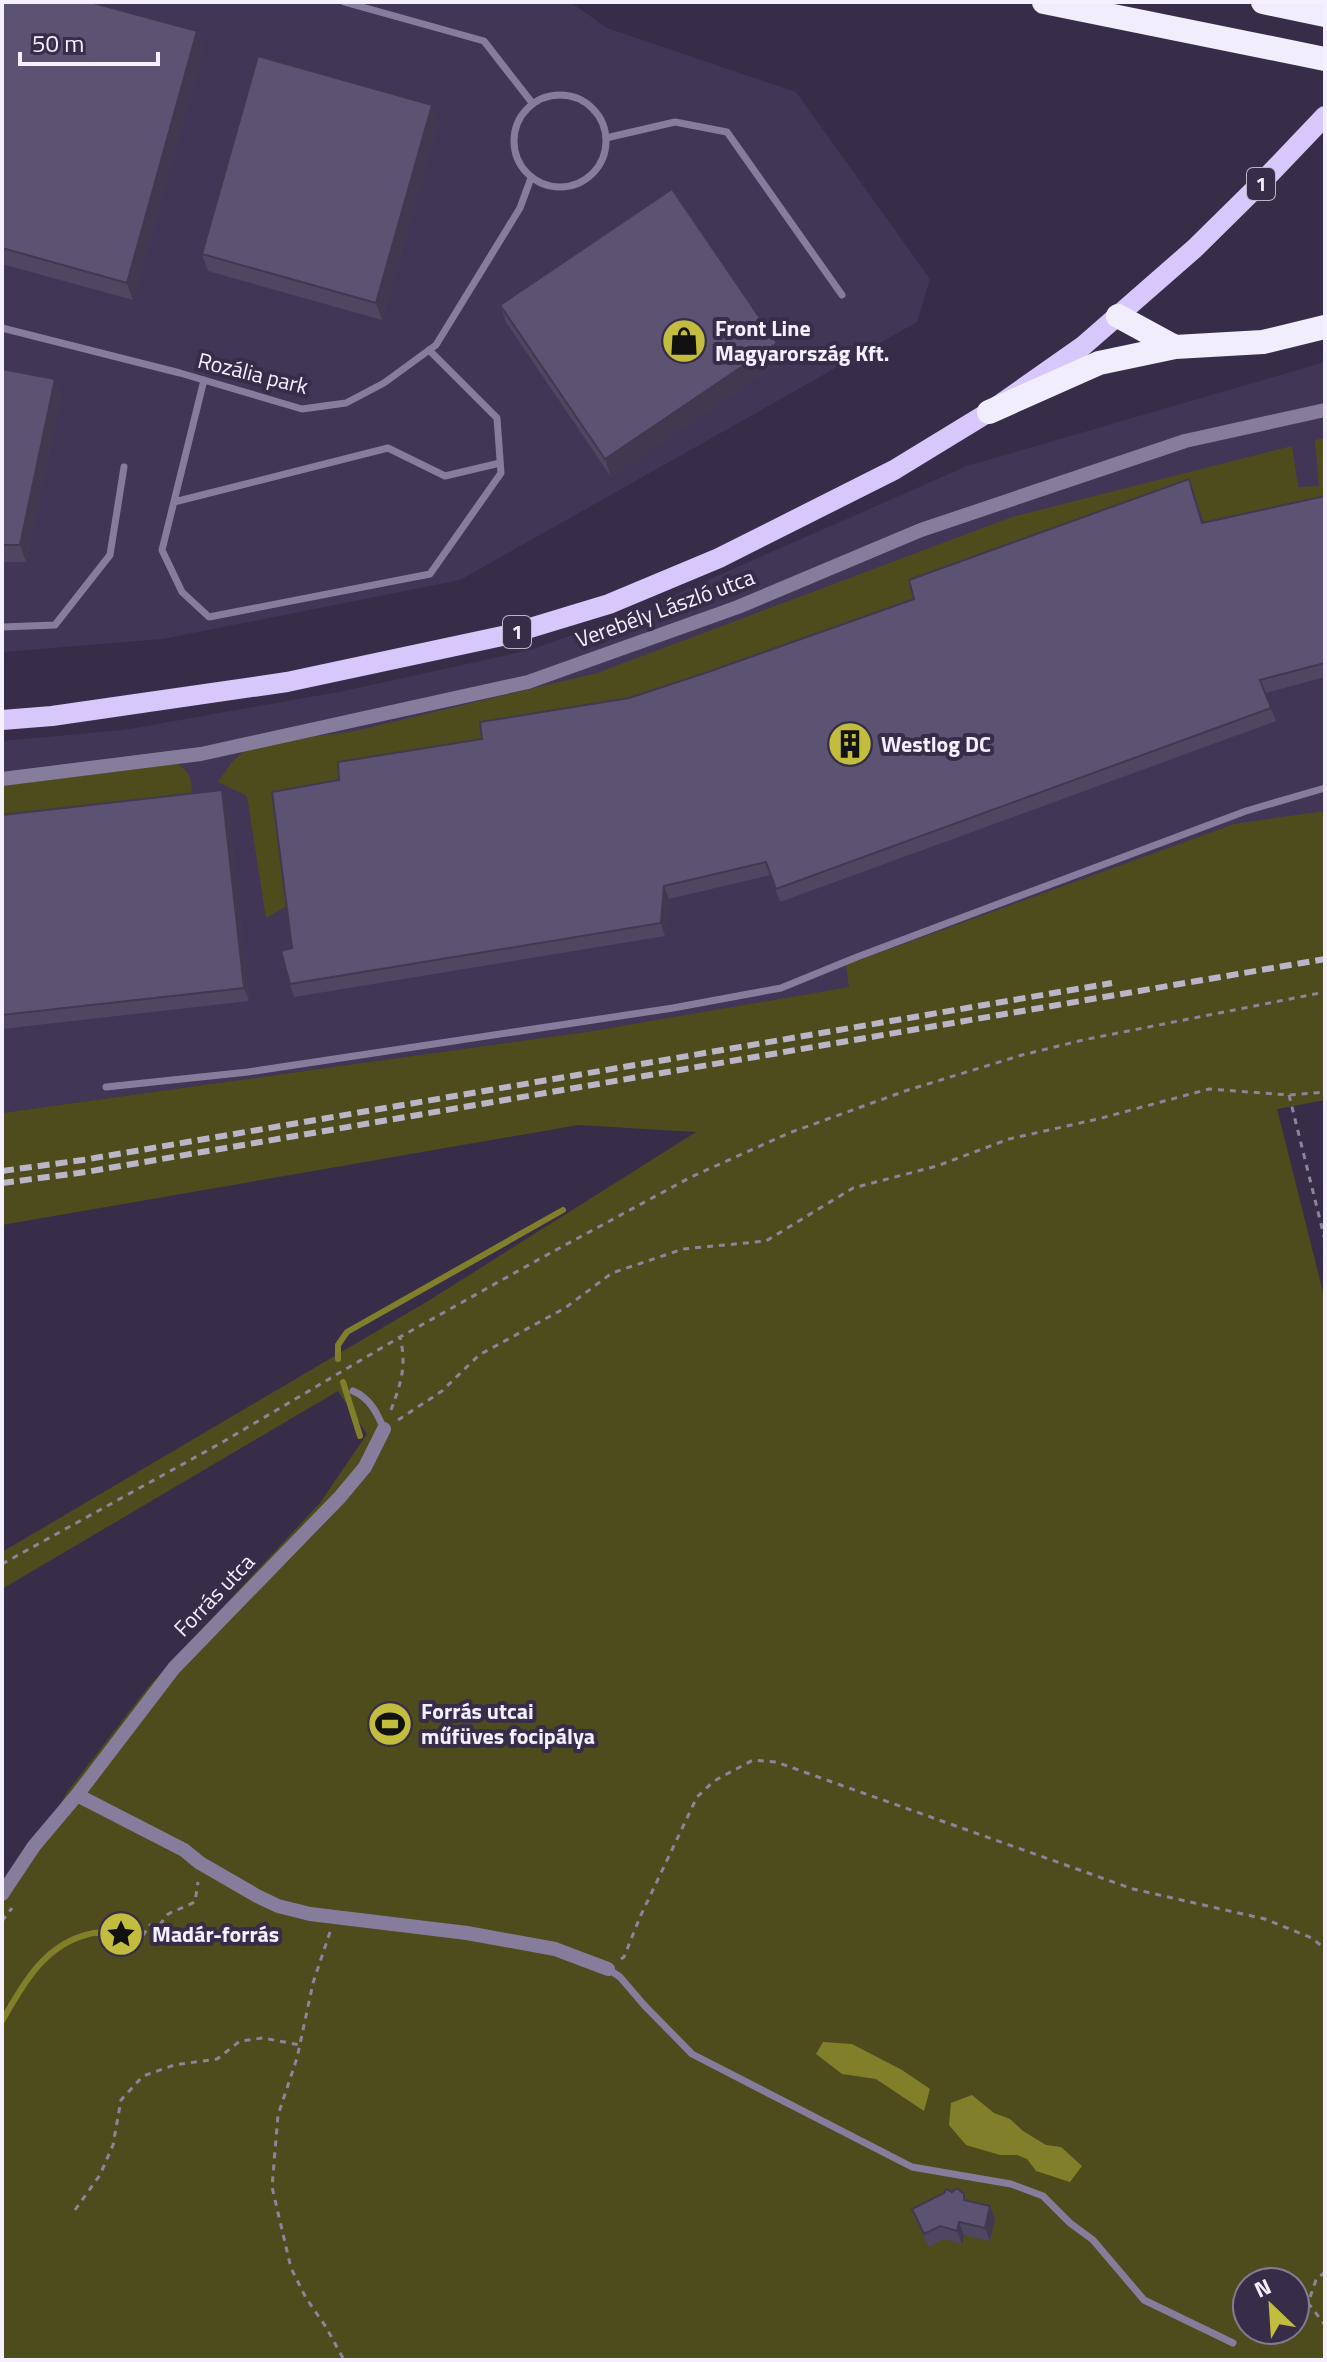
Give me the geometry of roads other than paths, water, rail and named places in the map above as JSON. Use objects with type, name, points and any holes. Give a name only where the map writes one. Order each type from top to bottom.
[{"type":"highway","points":[[1044,2],[1313,57]]},
{"type":"highway","points":[[1263,2],[1325,15]]},
{"type":"highway","points":[[1118,316],[1175,347]]},
{"type":"highway","points":[[989,412],[1099,363],[1175,347],[1263,342],[1325,327]]},
{"type":"main road","name":"1","points":[[2,720],[52,716],[287,682],[493,638],[557,622],[609,604],[719,558],[894,470],[989,412],[1083,346],[1194,249],[1325,116]]},
{"type":"street","name":"Verebély László utca","points":[[2,779],[201,754],[528,682],[738,607],[935,525],[1185,441],[1325,410]]},
{"type":"street","name":"Forrás utca","points":[[2,1894],[34,1846],[174,1668],[340,1497],[365,1467],[384,1429]]},
{"type":"street","points":[[77,1795],[184,1850],[201,1863],[278,1906],[310,1914],[467,1933],[555,1949],[608,1969]]},
{"type":"lane","points":[[344,2],[484,41],[533,104]]},
{"type":"lane","points":[[564,95],[581,100],[594,110],[602,122],[606,138],[605,154],[598,168],[579,184],[564,188],[546,186],[531,178],[521,167],[515,152],[514,136],[522,115],[533,104],[548,97],[564,95]]},
{"type":"lane","points":[[606,138],[675,122],[727,132],[842,295]]},
{"type":"lane","name":"Rozália park","points":[[2,328],[204,380],[302,409],[346,403],[384,383],[436,345],[520,208],[531,178]]},
{"type":"lane","points":[[204,380],[162,550],[182,592],[209,617],[430,574],[501,473],[497,418],[429,350]]},
{"type":"lane","points":[[174,502],[388,448],[445,476],[500,463]]},
{"type":"lane","points":[[2,627],[55,625],[110,555],[124,467]]},
{"type":"lane","points":[[106,1087],[248,1072],[673,1008],[781,988],[1246,811],[1325,788]]},
{"type":"lane","points":[[353,1391],[362,1395],[375,1410],[384,1429]]},
{"type":"lane","points":[[608,1969],[620,1977],[692,2054],[912,2167],[1011,2184],[1043,2196],[1070,2223],[1093,2240],[1144,2300],[1231,2342]]},
{"type":"waterway","points":[[338,1359],[338,1345],[347,1332],[563,1210]]},
{"type":"waterway","points":[[343,1382],[360,1436]]},
{"type":"waterway","points":[[2,2021],[36,1968],[59,1947],[93,1933],[121,1934]]},
{"type":"railway","points":[[2,1183],[86,1172],[1325,959]]},
{"type":"railway","points":[[2,1171],[83,1160],[1112,983]]},
{"type":"place","name":"Front Line Magyarország Kft.","points":[[684,341]]},
{"type":"place","name":"Westlog DC","points":[[850,744]]},
{"type":"place","name":"Forrás utcai műfüves focipálya","points":[[390,1724]]},
{"type":"place","name":"Madár-forrás","points":[[121,1934]]}]
